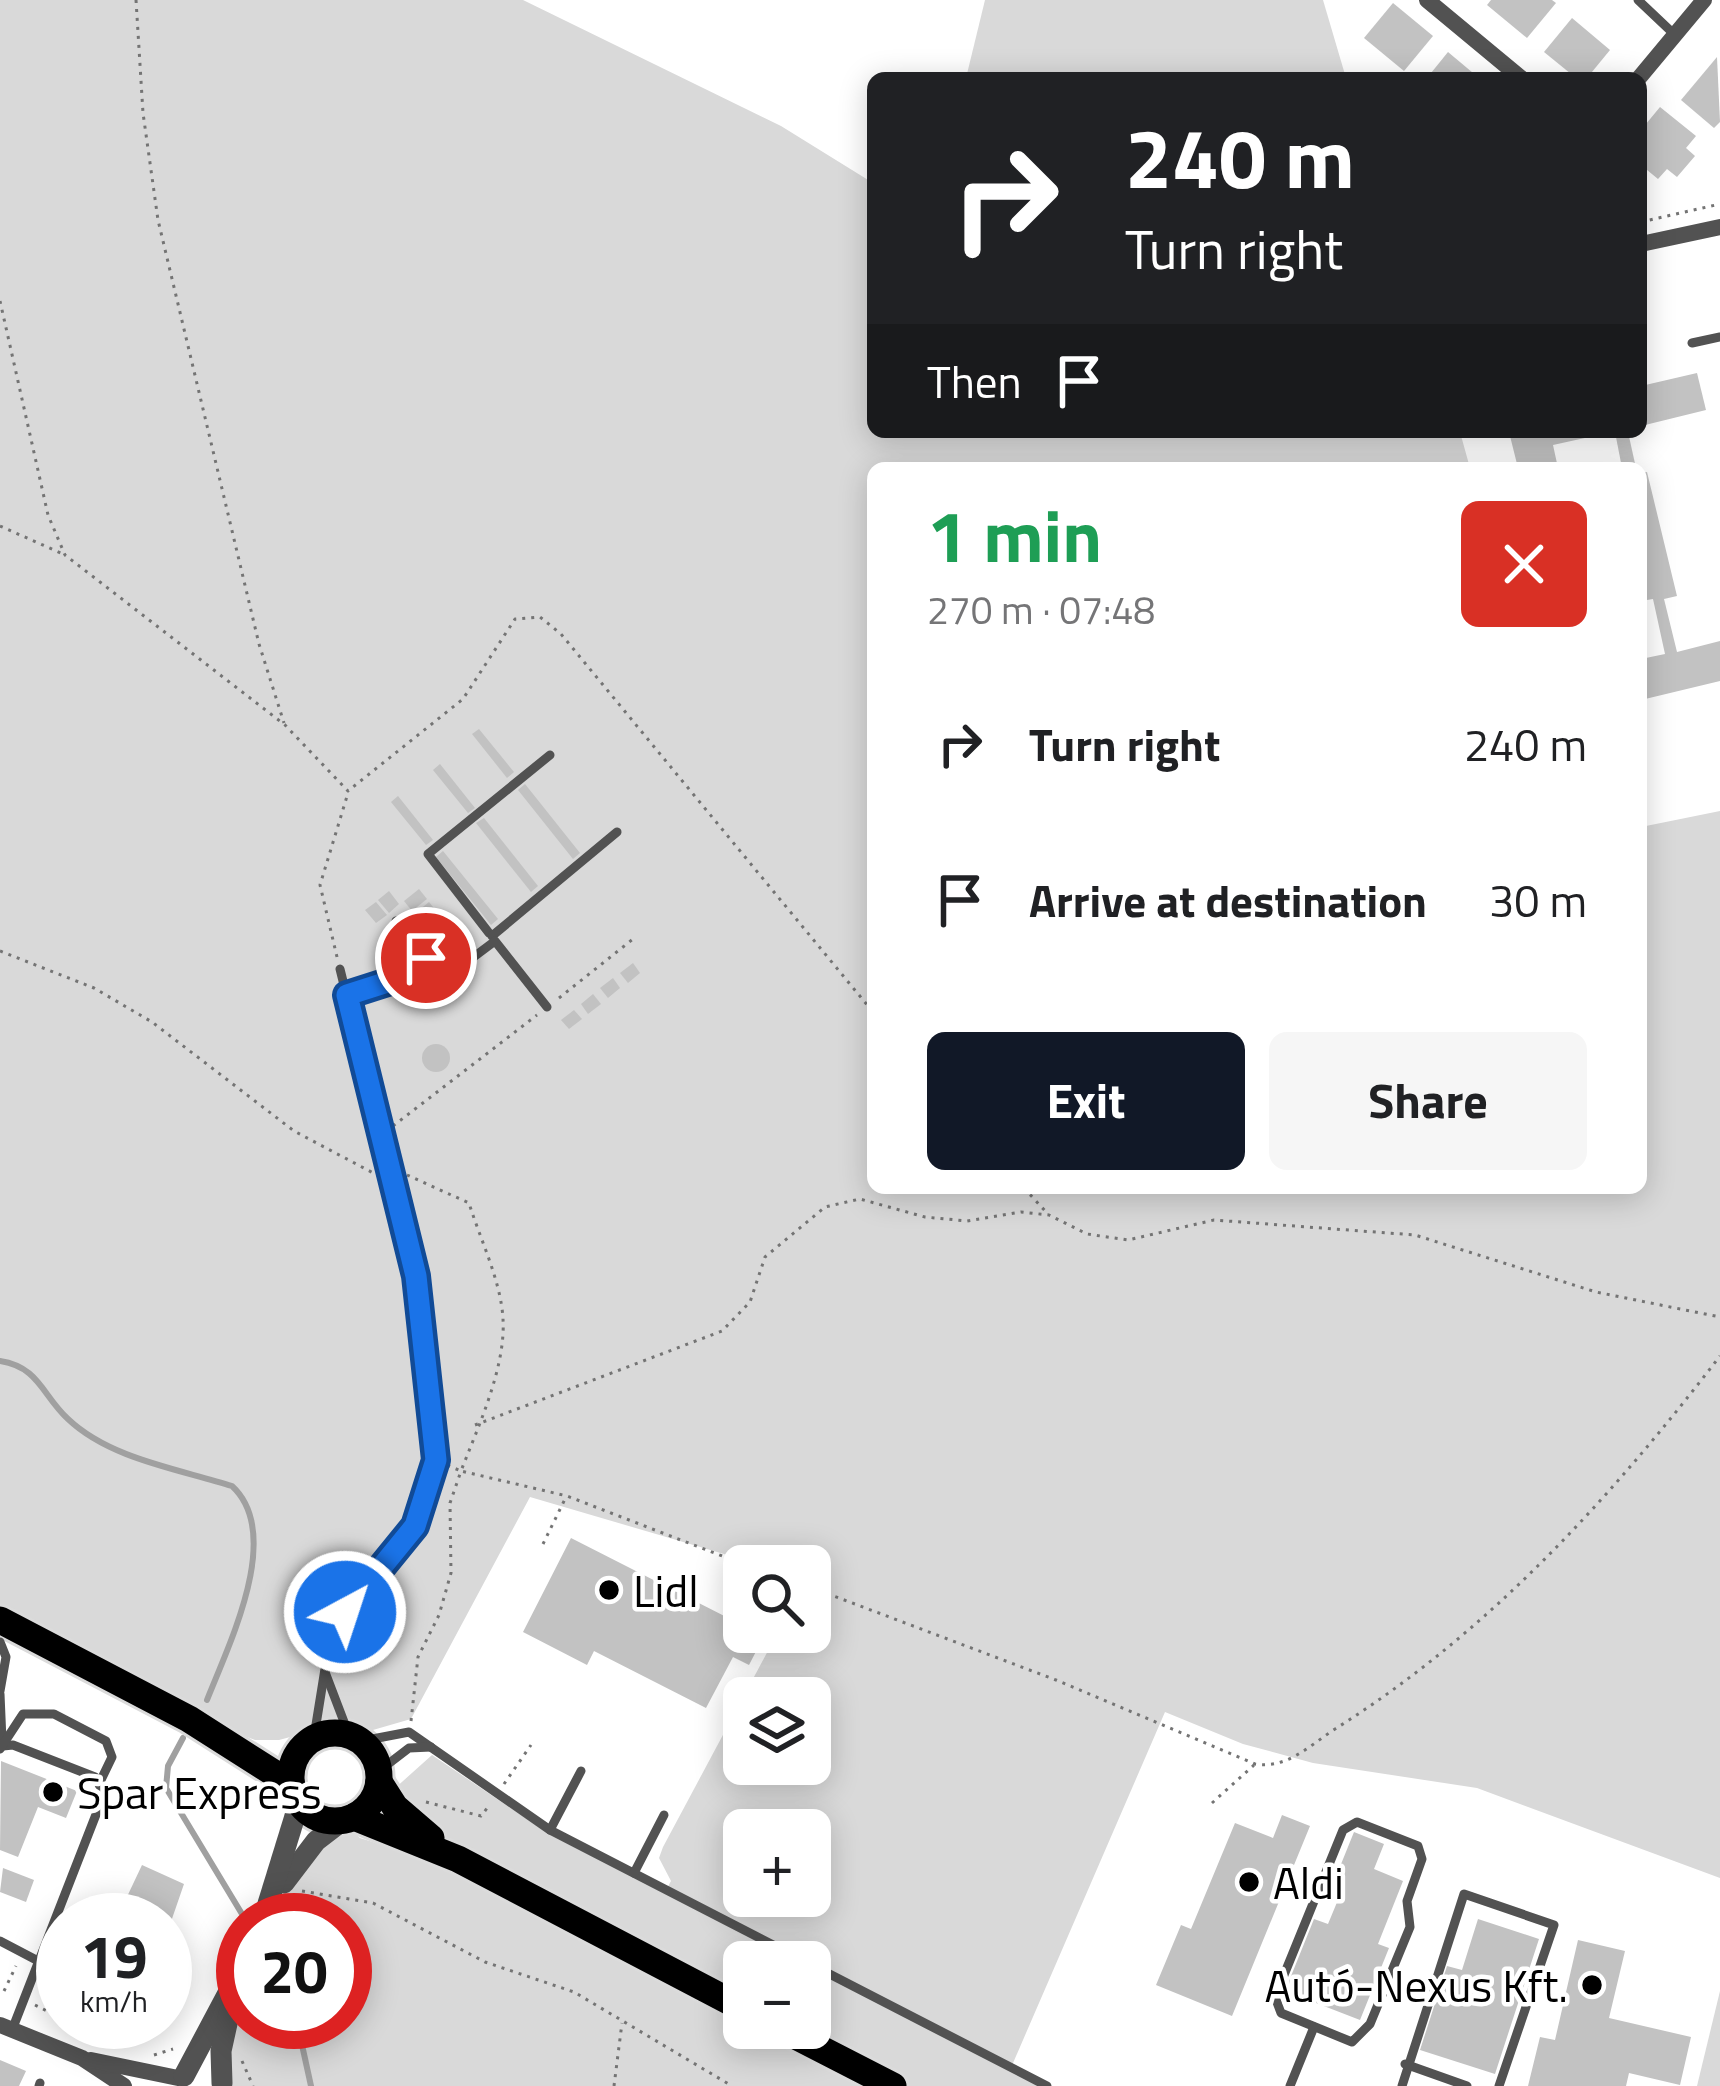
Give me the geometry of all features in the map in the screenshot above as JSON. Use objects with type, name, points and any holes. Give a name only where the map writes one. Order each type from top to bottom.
[{"type":"main road","points":[[0,1620],[189,1719],[295,1794],[318,1818],[348,1819],[458,1859],[723,1998]]},
{"type":"main road","points":[[189,1719],[271,1746],[356,1738],[406,1819],[458,1859]]},
{"type":"main road","points":[[295,1794],[294,1760],[311,1739]]},
{"type":"main road","points":[[348,1819],[375,1797],[379,1777]]},
{"type":"main road","points":[[821,2049],[893,2086]]},
{"type":"street","points":[[1427,0],[1514,72]]},
{"type":"street","points":[[1644,72],[1704,0]]},
{"type":"street","points":[[1647,243],[1720,227]]},
{"type":"street","points":[[271,1893],[295,1794]]},
{"type":"street","points":[[278,1893],[316,1840],[348,1819]]},
{"type":"street","points":[[177,2080],[216,2013]]},
{"type":"street","points":[[6,2027],[82,2058],[177,2080],[201,2073],[223,2085]]},
{"type":"street","points":[[221,2049],[223,2085]]},
{"type":"street","points":[[82,2058],[124,2086]]},
{"type":"lane","points":[[1638,0],[1675,34]]},
{"type":"lane","points":[[1692,343],[1720,337]]},
{"type":"lane","points":[[547,1007],[428,854],[550,755]]},
{"type":"lane","points":[[397,979],[415,1001],[617,832]]},
{"type":"lane","points":[[347,995],[397,979],[426,958],[396,921]]},
{"type":"lane","points":[[311,1739],[323,1667],[337,1625],[415,1526],[436,1460],[423,1315],[340,969]]},
{"type":"lane","points":[[0,1642],[6,1657],[0,1692],[1,1748]]},
{"type":"lane","points":[[323,1667],[356,1738],[409,1732],[550,1830],[1047,2086]]},
{"type":"lane","points":[[1,1748],[23,1714],[54,1714],[106,1741],[112,1756],[100,1782],[104,1794],[64,1893]]},
{"type":"lane","points":[[1,1748],[13,1745],[100,1782]]},
{"type":"lane","points":[[379,1777],[409,1748],[431,1747]]},
{"type":"lane","points":[[550,1830],[581,1771]]},
{"type":"lane","points":[[634,1873],[664,1815]]},
{"type":"lane","points":[[1358,1822],[1418,1846],[1422,1859],[1407,1901],[1410,1928],[1370,2024],[1352,2042],[1313,2027],[1281,2012],[1275,1997],[1343,1830],[1358,1822]]},
{"type":"lane","points":[[1402,2086],[1464,1894],[1554,1925],[1499,2086]]},
{"type":"lane","points":[[0,1941],[36,1959]]},
{"type":"lane","points":[[6,2027],[36,1962]]},
{"type":"lane","points":[[1290,2086],[1313,2027]]},
{"type":"lane","points":[[1405,2065],[1467,2086]]},
{"type":"path","points":[[136,0],[146,147],[158,220],[260,644],[285,725]]},
{"type":"path","points":[[1647,221],[1720,204]]},
{"type":"path","points":[[0,302],[48,515],[64,555]]},
{"type":"path","points":[[0,526],[64,555],[285,725],[348,791]]},
{"type":"path","points":[[340,969],[320,885],[348,791],[463,699],[514,620],[540,617],[561,634],[867,1005]]},
{"type":"path","points":[[404,1119],[633,939]]},
{"type":"path","points":[[0,951],[94,988],[152,1022],[294,1132],[369,1167],[395,1193]]},
{"type":"path","points":[[390,1171],[456,1193],[469,1202],[503,1316],[493,1377],[450,1503],[451,1573],[418,1657],[409,1732]]},
{"type":"path","points":[[1030,1194],[1049,1215]]},
{"type":"path","points":[[475,1425],[722,1331],[750,1302],[765,1257],[839,1201],[860,1199],[926,1217],[967,1221],[1021,1212],[1049,1215],[1088,1234],[1128,1240],[1214,1220],[1415,1235],[1596,1292],[1720,1317]]},
{"type":"path","points":[[831,1595],[1056,1680],[1255,1764],[1285,1763],[1421,1672],[1489,1616],[1628,1469],[1720,1356]]},
{"type":"path","points":[[436,1460],[461,1471],[566,1496],[723,1556]]},
{"type":"path","points":[[543,1544],[566,1496]]},
{"type":"path","points":[[1212,1803],[1255,1764]]},
{"type":"path","points":[[284,1883],[393,1911],[485,1962],[549,1981],[732,2086]]},
{"type":"path","points":[[4,1991],[22,1952]]},
{"type":"path","points":[[614,2086],[622,2020]]},
{"type":"path","points":[[145,2057],[170,2049]]},
{"type":"path","points":[[239,2056],[253,2086]]},
{"type":"shaded area","points":[[0,0],[523,0],[781,126],[867,179],[867,438],[1462,438],[1468,462],[867,462],[867,1194],[1647,1194],[1647,826],[1720,811],[1720,1878],[1477,1788],[1313,1763],[1243,1744],[1165,1712],[1010,2070],[1039,2086],[226,2086],[223,2049],[372,2049],[372,1893],[281,1893],[342,1821],[360,1838],[389,1847],[394,1840],[393,1790],[432,1755],[552,1836],[665,1892],[671,1881],[659,1858],[663,1847],[723,1735],[723,1785],[831,1785],[831,1677],[754,1677],[767,1653],[831,1653],[831,1545],[723,1545],[723,1554],[530,1497],[411,1719],[366,1732],[324,1728],[279,1740],[255,1740],[0,1614]]},
{"type":"shaded area","points":[[985,0],[1323,0],[1344,72],[967,72]]},
{"type":"shaded area","points":[[1720,1991],[1720,2086],[1697,2086]]},
{"type":"building","points":[[1491,0],[1556,3],[1527,38],[1487,5]]},
{"type":"building","points":[[1393,3],[1433,36],[1404,71],[1364,38]]},
{"type":"building","points":[[1572,18],[1610,50],[1592,72],[1569,72],[1544,52]]},
{"type":"building","points":[[1448,52],[1472,72],[1432,72]]},
{"type":"building","points":[[1717,57],[1720,122],[1714,128],[1681,100]]},
{"type":"building","points":[[1660,107],[1696,136],[1686,148],[1695,156],[1677,177],[1667,169],[1658,179],[1647,170],[1647,123]]},
{"type":"building","points":[[1697,373],[1706,410],[1647,425],[1647,385]]},
{"type":"building","points":[[1510,438],[1585,438],[1553,445],[1557,462],[1516,462]]},
{"type":"building","points":[[1616,438],[1629,438],[1635,462],[1621,462]]},
{"type":"building","points":[[1647,472],[1677,596],[1664,599],[1677,652],[1720,641],[1720,681],[1647,699],[1647,658],[1665,654],[1653,599],[1647,600]]},
{"type":"building","points":[[479,729],[514,772],[507,778],[472,734]]},
{"type":"building","points":[[440,764],[475,808],[468,813],[433,770]]},
{"type":"building","points":[[525,784],[580,853],[573,859],[518,790]]},
{"type":"building","points":[[398,796],[433,840],[426,845],[391,802]]},
{"type":"building","points":[[484,818],[538,886],[531,892],[476,823]]},
{"type":"building","points":[[443,851],[498,919],[491,925],[436,857]]},
{"type":"building","points":[[419,889],[427,899],[412,911],[404,901]]},
{"type":"building","points":[[389,891],[399,904],[389,913],[378,900]]},
{"type":"building","points":[[376,902],[387,915],[376,923],[365,910]]},
{"type":"building","points":[[429,902],[437,912],[422,924],[414,914]]},
{"type":"building","points":[[439,915],[447,925],[432,937],[424,927]]},
{"type":"building","points":[[455,935],[463,945],[448,957],[440,947]]},
{"type":"building","points":[[633,963],[640,973],[628,983],[620,973]]},
{"type":"building","points":[[613,978],[620,988],[608,998],[600,988]]},
{"type":"building","points":[[593,994],[601,1004],[588,1014],[581,1004]]},
{"type":"building","points":[[574,1010],[582,1019],[569,1029],[561,1020]]},
{"type":"building","points":[[436,1044],[446,1048],[450,1058],[446,1068],[436,1072],[426,1068],[422,1058],[426,1048]]},
{"type":"building","name":"Lidl","points":[[571,1538],[723,1615],[723,1653],[755,1653],[749,1665],[733,1657],[706,1708],[594,1651],[587,1665],[523,1632]]},
{"type":"building","points":[[1,1761],[77,1791],[66,1818],[38,1807],[18,1857],[0,1850]]},
{"type":"building","name":"Aldi","points":[[1282,1815],[1310,1826],[1232,2016],[1156,1985],[1181,1925],[1191,1929],[1235,1823],[1273,1838]]},
{"type":"building","points":[[1354,1832],[1384,1844],[1374,1869],[1403,1881],[1378,1944],[1389,1948],[1360,2020],[1285,1991],[1314,1919],[1328,1924],[1345,1883],[1335,1879]]},
{"type":"building","points":[[142,1865],[184,1884],[181,1893],[129,1893]]},
{"type":"building","points":[[3,1868],[34,1880],[26,1902],[0,1892]]},
{"type":"building","points":[[1478,1919],[1539,1939],[1495,2074],[1420,2050],[1447,1966],[1462,1970]]},
{"type":"building","name":"Autó-Nexus Kft.","points":[[1578,1940],[1625,1951],[1609,2018],[1691,2037],[1680,2085],[1629,2073],[1626,2086],[1528,2086],[1540,2037],[1555,2040]]},
{"type":"building","points":[[0,2060],[26,2071],[19,2086],[0,2086]]},
{"type":"waterway","points":[[0,1361],[32,1376],[85,1433],[146,1461],[232,1486],[247,1507],[253,1532],[247,1590],[207,1700]]},
{"type":"waterway","points":[[183,1738],[168,1766],[166,1788],[229,1893]]},
{"type":"waterway","points":[[303,2049],[311,2086]]},
{"type":"place","name":"Lidl","points":[[609,1590]]},
{"type":"place","name":"Spar Express","points":[[53,1792]]},
{"type":"place","name":"Aldi","points":[[1249,1882]]},
{"type":"place","name":"Autó-Nexus Kft.","points":[[1592,1985]]},
{"type":"route","points":[[345,1612],[415,1526],[432,1485],[436,1460],[416,1276],[347,995],[397,979],[426,958]]}]
